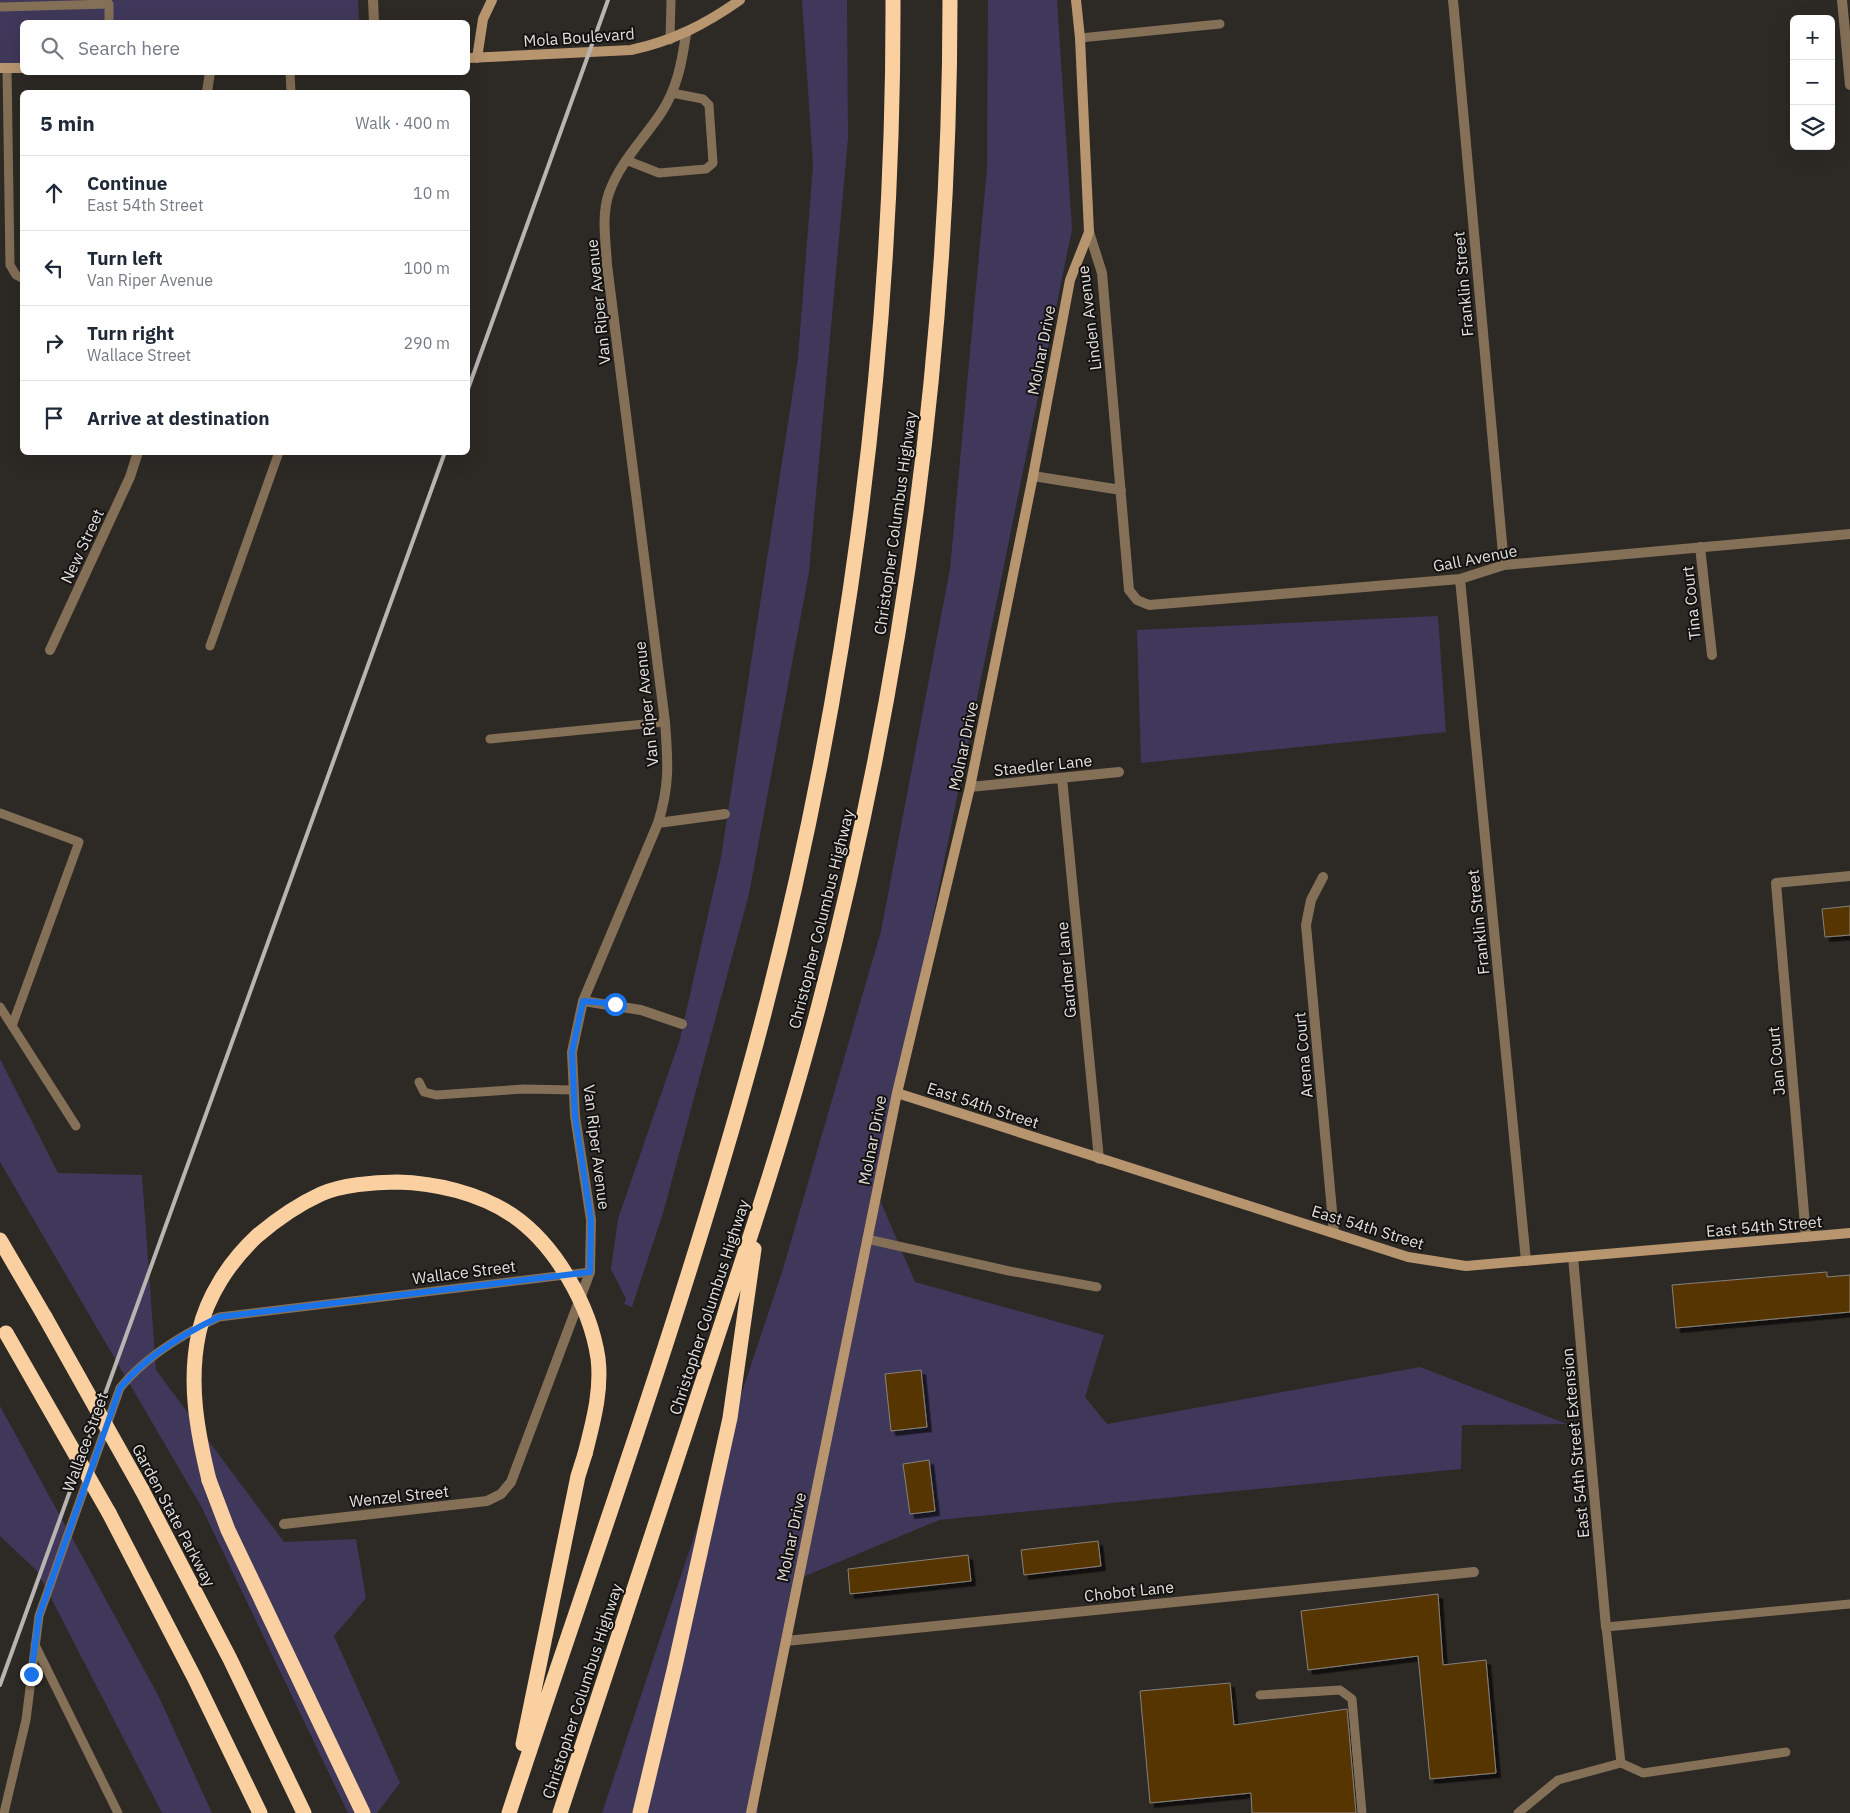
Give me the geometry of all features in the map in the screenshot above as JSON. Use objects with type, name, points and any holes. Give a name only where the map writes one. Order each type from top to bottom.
[{"type":"highway","name":"Christopher Columbus Highway","points":[[510,1812],[717,1180],[766,1007],[802,852],[838,666],[866,470],[884,272],[890,140],[893,0]]},
{"type":"highway","name":"Christopher Columbus Highway","points":[[560,1813],[760,1208],[801,1074],[837,934],[869,792],[896,651],[917,508],[934,349],[947,151],[950,0]]},
{"type":"highway","points":[[363,1813],[228,1530],[209,1480],[198,1432],[193,1379],[199,1330],[217,1285],[242,1250],[280,1216],[323,1193],[375,1182],[423,1182],[470,1195],[512,1215],[546,1246],[568,1276],[588,1318],[598,1359],[598,1403],[578,1476],[510,1812]]},
{"type":"highway","points":[[640,1813],[730,1418],[760,1208]]},
{"type":"highway","name":"Garden State Parkway","points":[[0,1240],[142,1490],[230,1659],[304,1813]]},
{"type":"highway","points":[[3,1328],[109,1513],[260,1813]]},
{"type":"highway","points":[[646,1813],[675,1666]]},
{"type":"street","points":[[373,0],[374,20]]},
{"type":"street","points":[[472,58],[483,19],[492,0]]},
{"type":"street","name":"Mola Boulevard","points":[[472,58],[631,50],[686,34],[713,19],[740,0]]},
{"type":"street","name":"Linden Avenue","points":[[1076,0],[1080,38],[1089,232],[1102,273],[1129,590],[1136,600]]},
{"type":"street","name":"Franklin Street","points":[[1453,0],[1504,565]]},
{"type":"street","points":[[1842,0],[1850,86]]},
{"type":"street","name":"Van Riper Avenue","points":[[511,1482],[590,1272],[591,1220],[573,1090],[572,1052],[583,1001],[658,823],[665,800],[669,776],[665,722],[607,265],[604,220],[608,195],[619,169],[662,112],[672,92],[682,60],[686,34]]},
{"type":"street","points":[[4,68],[20,68]]},
{"type":"street","points":[[207,90],[210,75]]},
{"type":"street","name":"Molnar Drive","points":[[751,1813],[897,1093],[970,787],[1033,476],[1070,280],[1089,232]]},
{"type":"street","name":"New Street","points":[[50,650],[130,477],[137,455]]},
{"type":"street","points":[[1033,476],[1121,490]]},
{"type":"street","name":"Gall Avenue","points":[[1136,600],[1149,605],[1460,579],[1504,565],[1850,534]]},
{"type":"street","name":"Tina Court","points":[[1700,547],[1712,655]]},
{"type":"street","name":"Franklin Street","points":[[1460,579],[1526,1261]]},
{"type":"street","name":"Staedler Lane","points":[[970,787],[1118,772]]},
{"type":"street","name":"Gardner Lane","points":[[1062,778],[1099,1159]]},
{"type":"street","points":[[658,823],[725,814]]},
{"type":"street","name":"Jan Court","points":[[1806,1237],[1776,883],[1850,876]]},
{"type":"street","name":"Arena Court","points":[[1323,877],[1311,900],[1306,925],[1334,1234]]},
{"type":"street","points":[[583,1001],[641,1010],[682,1024]]},
{"type":"street","name":"East 54th Street","points":[[897,1093],[1334,1234],[1408,1257],[1440,1263],[1466,1266],[1850,1233]]},
{"type":"street","name":"East 54th Street Extension","points":[[1572,1257],[1606,1627]]},
{"type":"street","name":"Wenzel Street","points":[[284,1524],[487,1501],[501,1494],[511,1482]]},
{"type":"street","name":"Chobot Lane","points":[[786,1641],[1474,1572]]},
{"type":"lane","points":[[670,40],[671,0]]},
{"type":"lane","points":[[0,7],[109,2],[109,20]]},
{"type":"lane","points":[[1080,38],[1220,24]]},
{"type":"lane","points":[[4,68],[10,265],[16,275],[20,277]]},
{"type":"lane","points":[[290,75],[291,90]]},
{"type":"lane","points":[[626,160],[659,173],[706,169],[713,163],[709,105],[703,99],[672,92]]},
{"type":"lane","points":[[210,646],[277,455]]},
{"type":"lane","points":[[490,739],[665,722]]},
{"type":"lane","points":[[0,813],[79,842],[12,1026]]},
{"type":"lane","points":[[0,1007],[76,1126]]},
{"type":"lane","points":[[419,1082],[424,1092],[436,1095],[524,1089],[573,1090]]},
{"type":"lane","points":[[868,1238],[1009,1271],[1097,1286]]},
{"type":"lane","name":"Wallace Street","points":[[4,1813],[26,1720],[39,1616],[120,1388],[131,1374],[190,1331],[219,1317],[590,1272]]},
{"type":"lane","points":[[1621,1763],[1606,1627],[1850,1604]]},
{"type":"lane","points":[[35,1645],[118,1813]]},
{"type":"lane","points":[[1260,1695],[1340,1690],[1352,1699],[1362,1813]]},
{"type":"lane","points":[[1518,1813],[1558,1780],[1621,1763],[1643,1773],[1786,1752]]},
{"type":"shaded area","points":[[0,0],[358,0],[359,20],[20,20],[20,66],[0,67]]},
{"type":"shaded area","points":[[802,0],[847,0],[848,138],[809,572],[749,894],[663,1213],[632,1307],[624,1304],[626,1299],[611,1269],[618,1219],[680,1039],[721,857],[798,358],[813,165]]},
{"type":"shaded area","points":[[988,0],[1057,0],[1072,229],[877,1193],[915,1282],[1104,1335],[1085,1397],[1107,1424],[1420,1367],[1567,1424],[1462,1425],[1461,1469],[939,1520],[798,1579],[759,1771],[758,1813],[602,1813],[783,1269],[881,931],[950,569],[987,168]]},
{"type":"shaded area","points":[[1438,616],[1446,732],[1141,763],[1137,630]]},
{"type":"shaded area","points":[[0,1059],[58,1173],[142,1175],[156,1370],[284,1542],[356,1539],[366,1598],[334,1636],[400,1783],[377,1813],[348,1813],[201,1506],[0,1162]]},
{"type":"shaded area","points":[[0,1406],[158,1695],[212,1813],[162,1813],[37,1571],[0,1536]]},
{"type":"building","points":[[1850,906],[1850,935],[1825,937],[1822,909]]},
{"type":"building","points":[[1827,1272],[1827,1277],[1850,1275],[1850,1312],[1676,1328],[1672,1285]]},
{"type":"building","points":[[921,1370],[927,1427],[891,1431],[885,1374]]},
{"type":"building","points":[[929,1460],[935,1511],[910,1514],[903,1464]]},
{"type":"building","points":[[1098,1541],[1101,1566],[1024,1575],[1021,1550]]},
{"type":"building","points":[[968,1555],[971,1581],[850,1594],[848,1569]]},
{"type":"building","points":[[1438,1594],[1443,1665],[1486,1660],[1496,1773],[1430,1779],[1418,1656],[1308,1670],[1301,1611]]},
{"type":"building","points":[[1230,1683],[1234,1725],[1347,1709],[1356,1813],[1252,1813],[1251,1793],[1150,1803],[1140,1691]]},
{"type":"railway","points":[[470,383],[608,0]]},
{"type":"railway","points":[[0,1685],[444,455]]},
{"type":"route","points":[[31,1674],[39,1616],[120,1388],[131,1374],[190,1331],[219,1317],[590,1272],[591,1220],[575,1116],[572,1052],[576,1025],[583,1001],[615,1004]]}]
